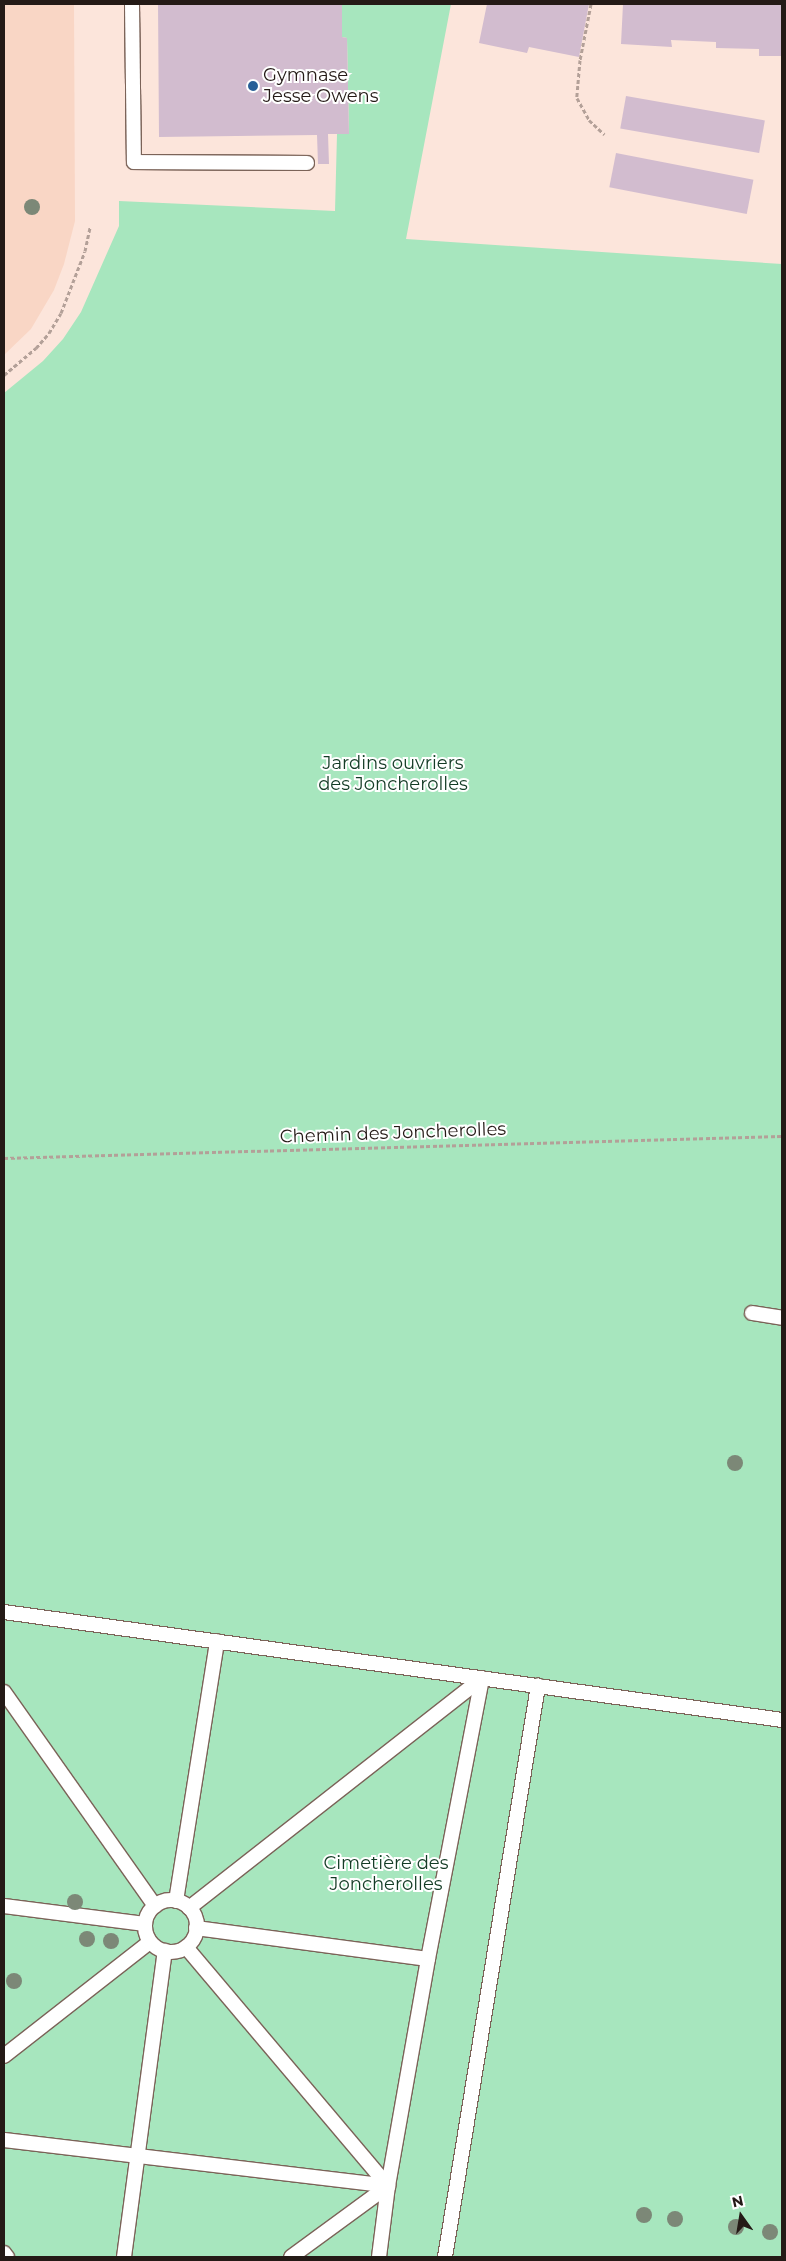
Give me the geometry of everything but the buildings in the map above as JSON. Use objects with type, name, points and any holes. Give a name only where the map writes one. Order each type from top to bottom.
[{"type":"lane","points":[[132,4],[134,162],[307,164]]},
{"type":"lane","points":[[752,1313],[782,1318]]},
{"type":"lane","points":[[4,1612],[782,1720]]},
{"type":"lane","points":[[176,1901],[217,1641]]},
{"type":"lane","points":[[189,1908],[482,1678]]},
{"type":"lane","points":[[379,2257],[388,2186],[428,1959],[482,1678]]},
{"type":"lane","points":[[445,2257],[538,1686]]},
{"type":"lane","points":[[4,1692],[155,1906]]},
{"type":"lane","points":[[163,1901],[176,1901],[189,1908],[194,1915],[196,1928],[192,1940],[186,1947],[176,1951],[165,1951],[150,1942],[146,1935],[145,1924],[148,1914],[155,1906],[163,1901]]},
{"type":"lane","points":[[4,1906],[145,1924]]},
{"type":"lane","points":[[196,1928],[428,1959]]},
{"type":"lane","points":[[4,2056],[150,1942]]},
{"type":"lane","points":[[186,1947],[388,2186]]},
{"type":"lane","points":[[124,2257],[165,1951]]},
{"type":"lane","points":[[4,2140],[138,2158],[388,2186]]},
{"type":"lane","points":[[291,2257],[388,2186]]},
{"type":"lane","points":[[4,2253],[7,2257]]},
{"type":"path","points":[[591,4],[580,60],[577,98],[589,120],[604,134]]},
{"type":"path","points":[[4,375],[36,348],[50,333],[61,314],[85,251],[90,228]]},
{"type":"path","name":"Chemin des Joncherolles","points":[[4,1158],[782,1136]]},
{"type":"shaded area","points":[[4,4],[74,4],[75,221],[64,264],[54,290],[31,329],[4,355]]},
{"type":"green space","points":[[342,4],[451,4],[406,239],[782,264],[782,2257],[4,2257],[4,393],[43,361],[63,339],[81,312],[119,226],[119,201],[335,211],[337,134],[349,133],[347,38],[342,37]]},
{"type":"place","name":"Gymnase Jesse Owens","points":[[253,86]]},
{"type":"park label","name":"Jardins ouvriers des Joncherolles","points":[[393,774]]},
{"type":"park label","name":"Cimetière des Joncherolles","points":[[386,1874]]}]
